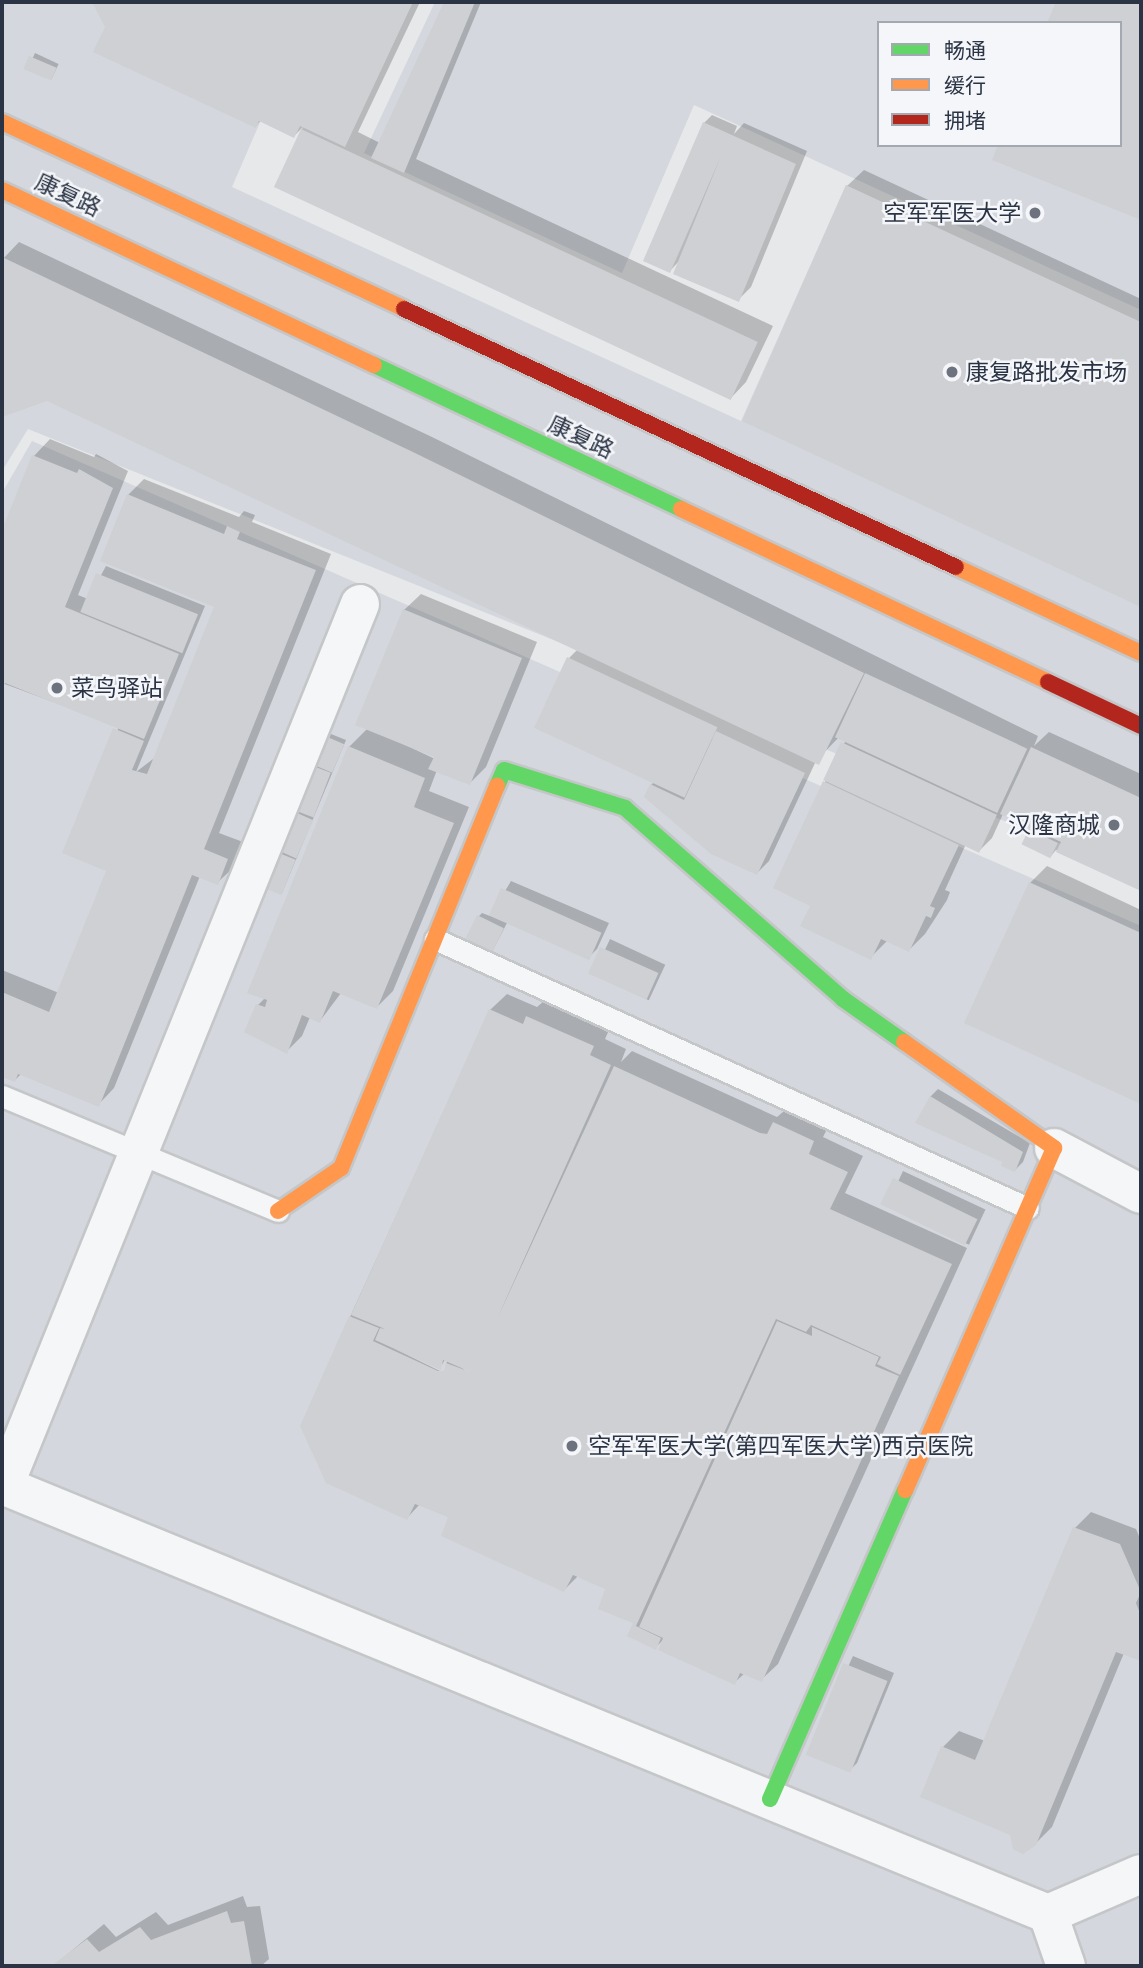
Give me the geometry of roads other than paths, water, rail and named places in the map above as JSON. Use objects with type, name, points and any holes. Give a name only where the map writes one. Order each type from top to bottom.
[{"type":"main road","name":"康复路","points":[[2,122],[1141,653]]},
{"type":"main road","name":"康复路","points":[[2,190],[1141,726]]},
{"type":"main road","points":[[278,1210],[341,1168],[504,770],[625,808],[843,999],[1054,1147],[770,1800]]},
{"type":"street","points":[[360,604],[3,1485],[1048,1914],[1141,1874]]},
{"type":"street","points":[[1054,1147],[1141,1194]]},
{"type":"street","points":[[1048,1914],[1066,1966]]},
{"type":"lane","points":[[435,939],[1028,1208]]},
{"type":"lane","points":[[2,1096],[278,1210]]},
{"type":"place","name":"空军军医大学","points":[[1035,213]]},
{"type":"place","name":"康复路批发市场","points":[[952,372]]},
{"type":"place","name":"菜鸟驿站","points":[[57,688]]},
{"type":"place","name":"汉隆商城","points":[[1114,825]]},
{"type":"place","name":"空军军医大学(第四军医大学)西京医院","points":[[572,1446]]}]
